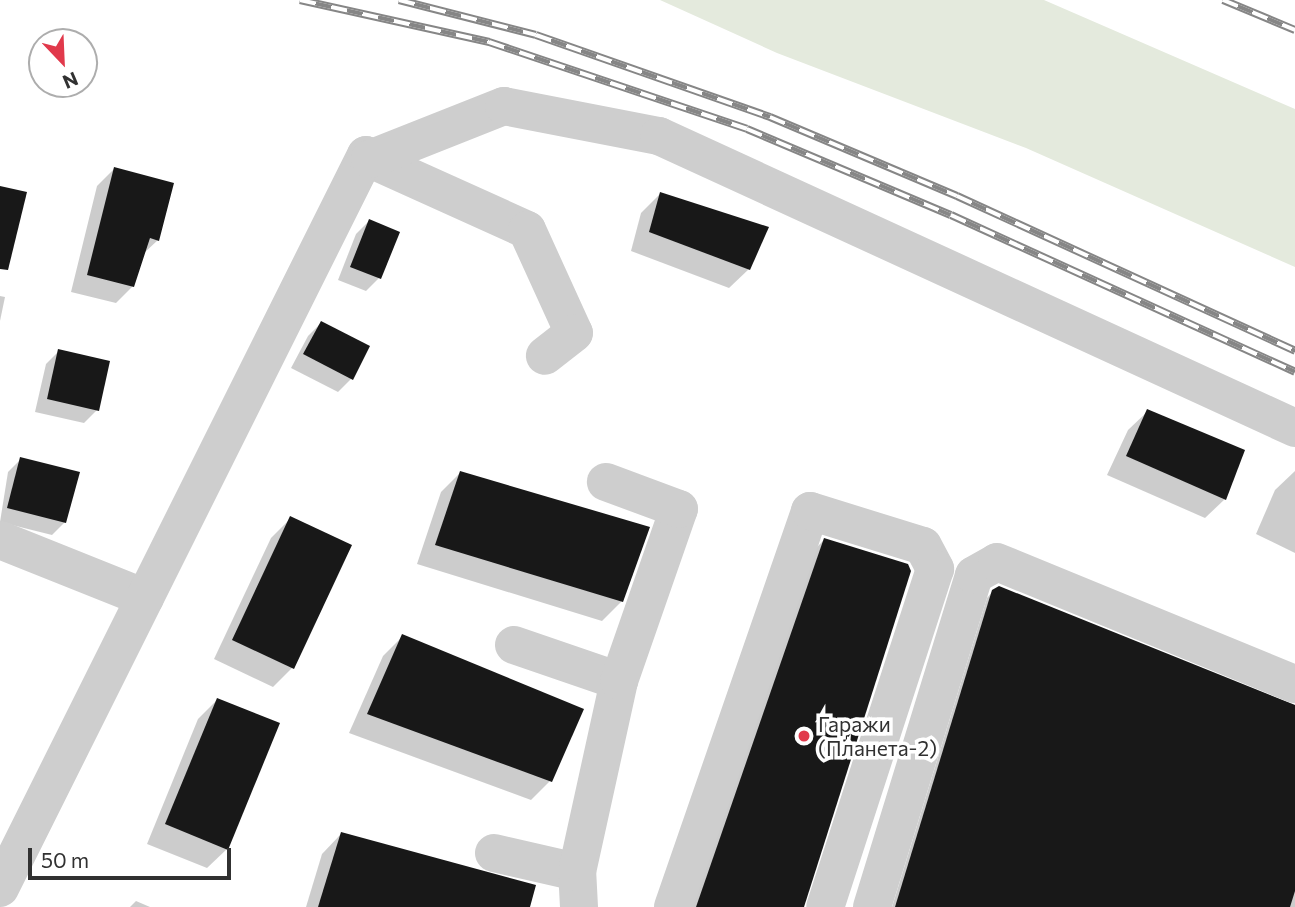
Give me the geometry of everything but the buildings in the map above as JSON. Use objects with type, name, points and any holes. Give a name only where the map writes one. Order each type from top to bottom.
[{"type":"street","points":[[0,888],[368,157],[505,106],[659,136],[1295,428]]},
{"type":"street","points":[[368,157],[527,230],[574,333],[545,356]]},
{"type":"street","points":[[494,853],[578,890],[619,681],[679,509],[606,482]]},
{"type":"street","points":[[673,907],[810,510],[923,546],[935,569],[825,907]]},
{"type":"street","points":[[0,540],[145,598]]},
{"type":"street","points":[[872,907],[974,575],[997,562],[1295,684]]},
{"type":"street","points":[[514,645],[619,681]]},
{"type":"shaded area","points":[[660,0],[1044,0],[1295,109],[1295,267],[1026,148],[777,53]]},
{"type":"railway","points":[[300,0],[489,42],[747,129],[951,215],[1295,372]]},
{"type":"railway","points":[[399,0],[536,35],[770,117],[957,196],[1295,351]]},
{"type":"railway","points":[[1223,0],[1295,30]]},
{"type":"place","name":"Гаражи (Планета-2)","points":[[804,736]]}]
